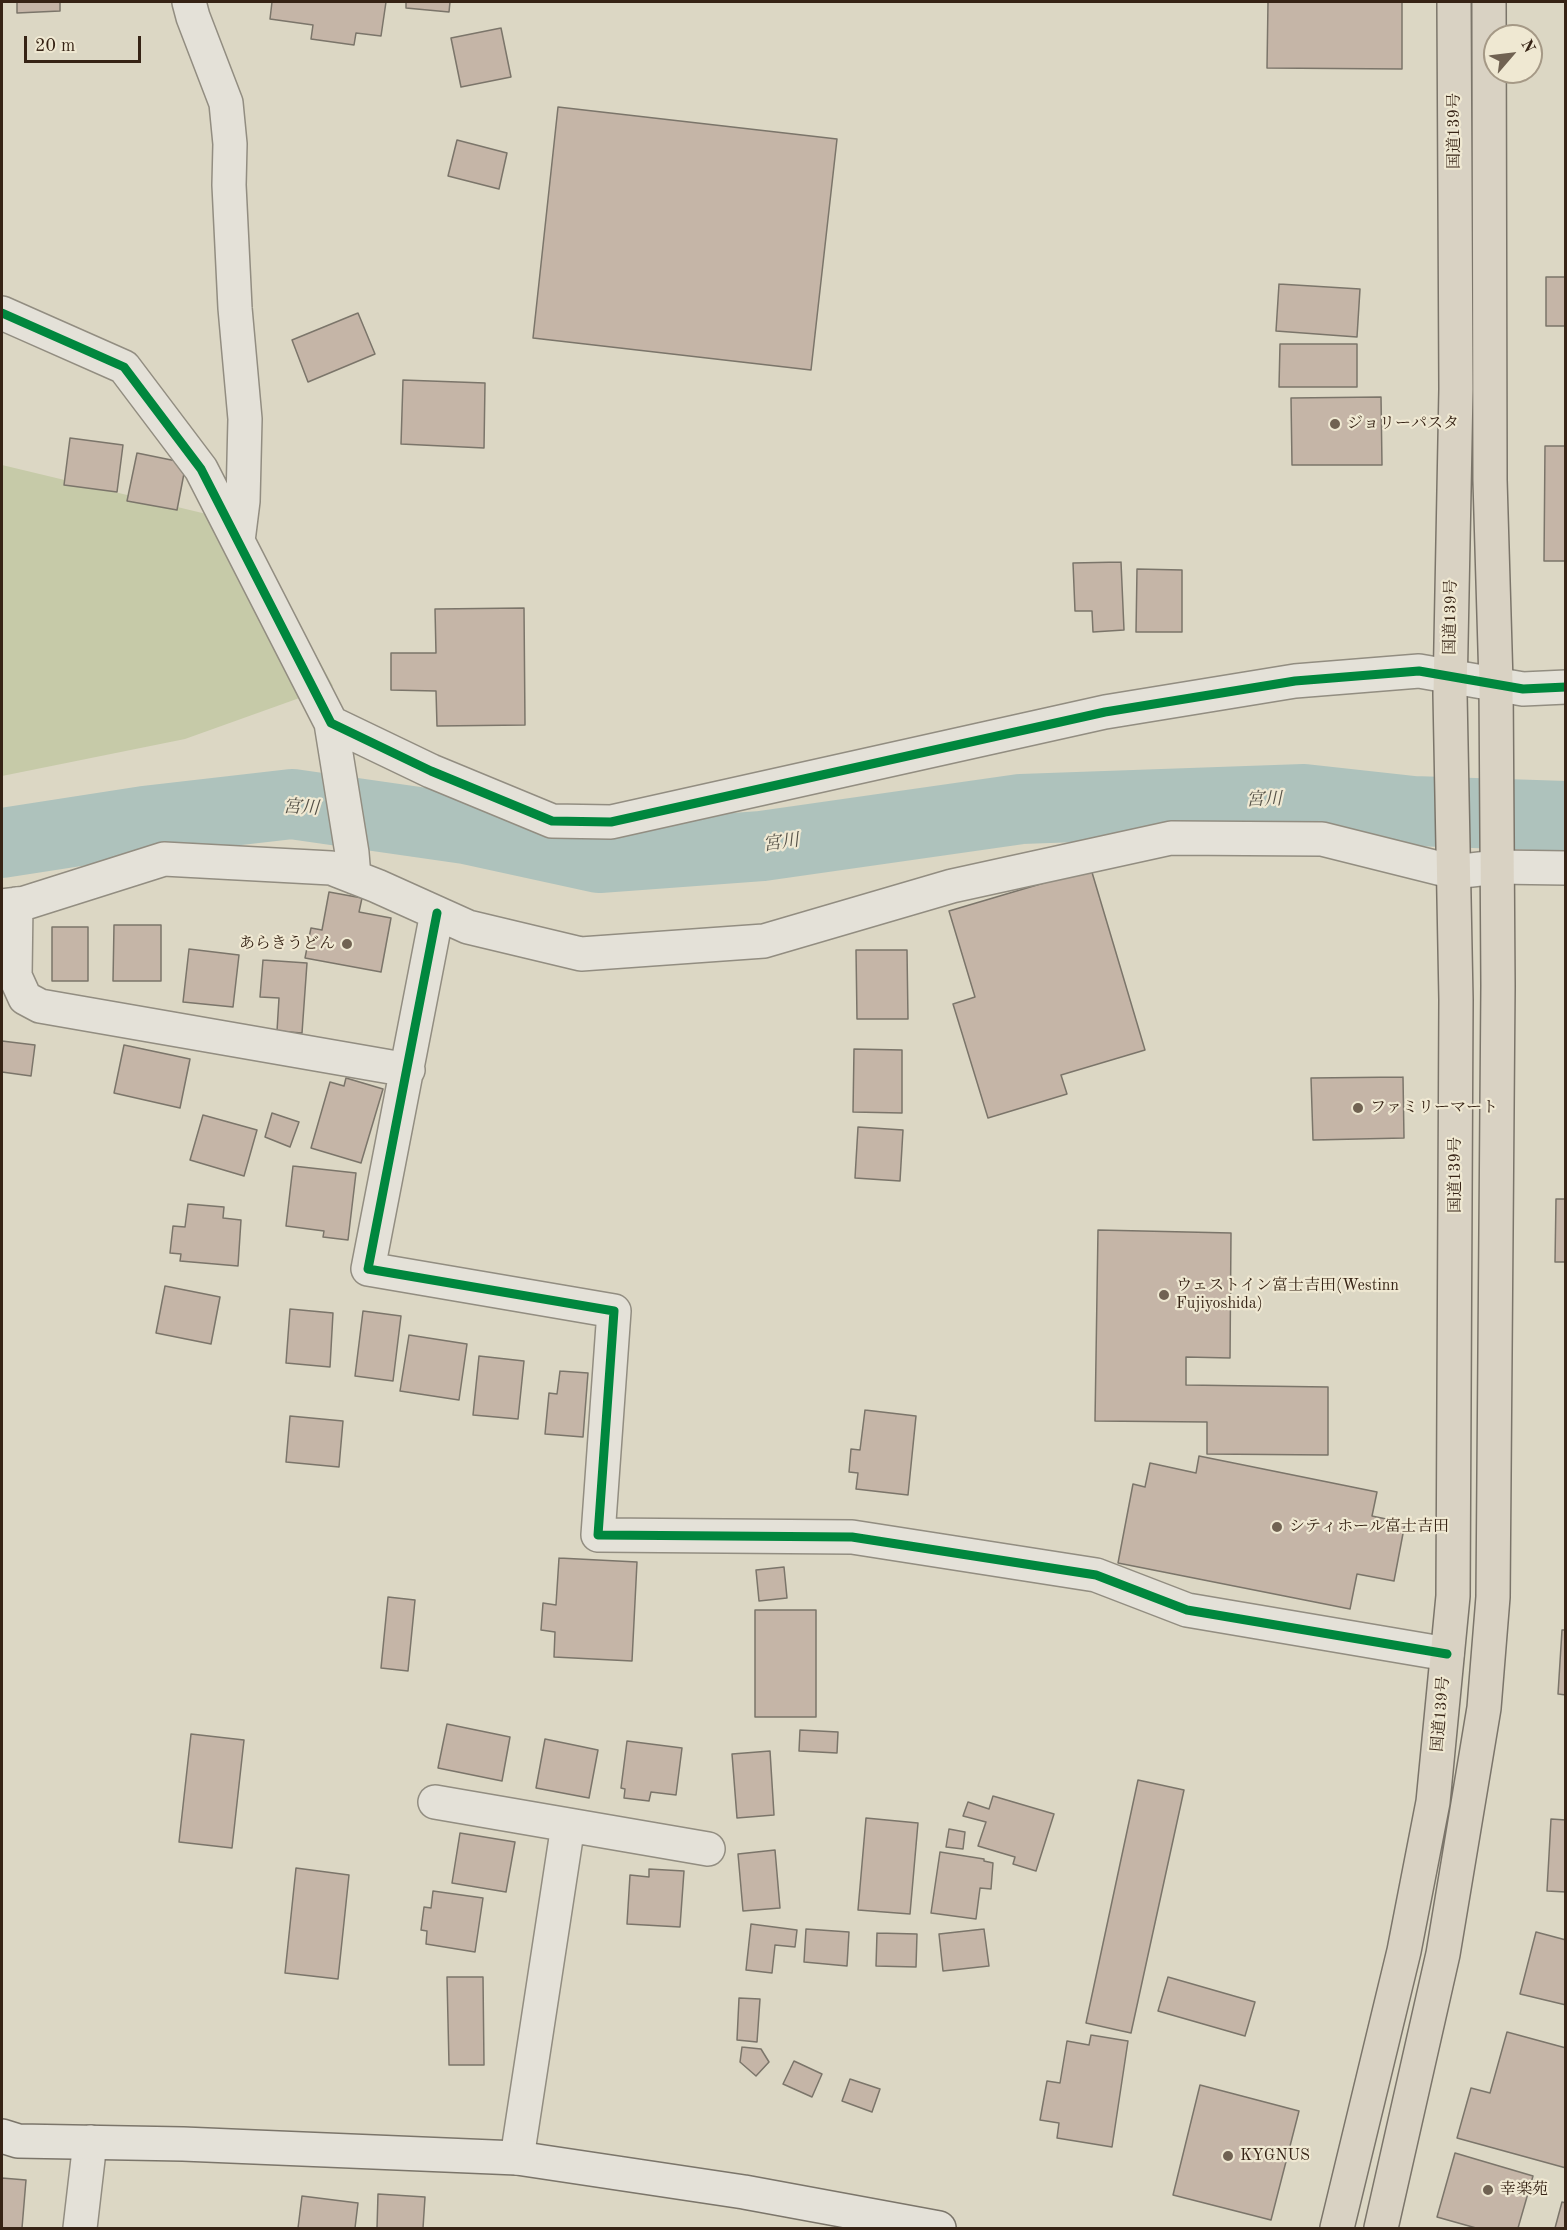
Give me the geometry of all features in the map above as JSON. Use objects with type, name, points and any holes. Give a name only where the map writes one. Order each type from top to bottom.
[{"type":"highway","name":"国道139号","points":[[1337,2229],[1404,1951],[1433,1803],[1453,1596],[1456,1000],[1450,686],[1456,389],[1454,2]]},
{"type":"highway","name":"国道139号","points":[[1381,2229],[1443,1954],[1484,1708],[1493,1597],[1498,986],[1496,695],[1490,480],[1489,2]]},
{"type":"street","points":[[189,2],[226,103],[235,308],[245,418],[243,501],[238,541]]},
{"type":"street","points":[[2,313],[124,367],[201,469],[332,734],[353,865]]},
{"type":"street","points":[[332,734],[431,771],[552,821],[611,822],[1105,712],[1295,681],[1419,671],[1450,686],[1496,695],[1523,688],[1566,687]]},
{"type":"street","points":[[408,1070],[40,1006],[25,998],[15,976],[9,905],[25,903],[164,859],[331,868],[353,865],[437,913],[468,927],[581,954],[764,941],[952,886],[1171,838],[1322,839],[1454,860],[1497,857],[1566,868]]},
{"type":"street","points":[[437,913],[368,1269],[614,1311],[598,1535],[852,1536],[1096,1575],[1186,1610],[1447,1654]]},
{"type":"street","points":[[435,1802],[708,1848]]},
{"type":"street","points":[[517,2158],[568,1825]]},
{"type":"street","points":[[2,2136],[18,2141],[183,2144],[517,2158],[744,2192],[939,2229]]},
{"type":"street","points":[[80,2229],[90,2142]]},
{"type":"green space","points":[[2,465],[244,523],[333,686],[185,739],[2,776]]},
{"type":"building","points":[[17,2],[60,2],[60,11],[17,13]]},
{"type":"building","points":[[272,2],[386,2],[381,36],[356,33],[354,45],[311,39],[313,25],[270,19]]},
{"type":"building","points":[[406,2],[450,2],[449,12],[406,8]]},
{"type":"building","points":[[1268,2],[1402,2],[1402,69],[1267,68]]},
{"type":"building","points":[[501,28],[511,77],[461,87],[451,38]]},
{"type":"building","points":[[558,107],[837,139],[811,370],[533,338]]},
{"type":"building","points":[[457,140],[507,153],[499,189],[448,176]]},
{"type":"building","points":[[1546,277],[1566,277],[1566,326],[1546,326]]},
{"type":"building","points":[[1279,284],[1360,289],[1357,337],[1276,331]]},
{"type":"building","points":[[358,313],[375,354],[308,382],[292,340]]},
{"type":"building","points":[[1280,344],[1357,344],[1357,387],[1279,387]]},
{"type":"building","points":[[403,380],[485,383],[484,448],[401,444]]},
{"type":"building","points":[[1381,397],[1382,465],[1292,465],[1291,398]]},
{"type":"building","points":[[70,438],[123,445],[117,492],[64,485]]},
{"type":"building","points":[[1545,446],[1566,446],[1566,561],[1544,561]]},
{"type":"building","points":[[137,453],[186,463],[177,510],[127,501]]},
{"type":"building","points":[[1121,562],[1124,630],[1093,632],[1092,611],[1075,611],[1073,563]]},
{"type":"building","points":[[1137,569],[1182,570],[1182,632],[1136,632]]},
{"type":"building","points":[[524,608],[525,725],[437,726],[436,691],[391,690],[391,653],[436,653],[435,609]]},
{"type":"building","points":[[1091,869],[1145,1050],[1061,1075],[1067,1094],[988,1118],[953,1004],[975,997],[949,911]]},
{"type":"building","name":"あらきうどん","points":[[329,892],[362,898],[359,912],[391,918],[381,972],[305,958],[311,928],[322,930]]},
{"type":"building","points":[[114,925],[161,925],[161,981],[113,981]]},
{"type":"building","points":[[52,927],[88,927],[88,981],[52,981]]},
{"type":"building","points":[[189,949],[239,955],[233,1007],[183,1002]]},
{"type":"building","points":[[856,950],[907,950],[908,1019],[857,1019]]},
{"type":"building","points":[[263,960],[307,963],[302,1033],[277,1031],[279,998],[260,997]]},
{"type":"building","points":[[2,1041],[35,1045],[31,1076],[2,1072]]},
{"type":"building","points":[[124,1045],[190,1059],[180,1108],[114,1093]]},
{"type":"building","points":[[854,1049],[902,1050],[902,1113],[853,1112]]},
{"type":"building","name":"ファミリーマート","points":[[1403,1077],[1404,1138],[1313,1140],[1311,1078]]},
{"type":"building","points":[[346,1078],[383,1089],[361,1163],[311,1148],[330,1082],[344,1086]]},
{"type":"building","points":[[272,1113],[299,1122],[290,1147],[265,1137]]},
{"type":"building","points":[[203,1115],[257,1130],[244,1176],[190,1160]]},
{"type":"building","points":[[858,1127],[903,1130],[900,1181],[855,1178]]},
{"type":"building","points":[[293,1166],[356,1173],[348,1240],[323,1237],[324,1231],[286,1226]]},
{"type":"building","points":[[1556,1199],[1566,1199],[1566,1262],[1555,1262]]},
{"type":"building","points":[[188,1204],[224,1207],[223,1218],[241,1220],[238,1266],[180,1261],[181,1254],[170,1253],[173,1226],[185,1227]]},
{"type":"building","name":"ウェストイン富士吉田(Westinn Fujiyoshida)","points":[[1098,1230],[1231,1233],[1230,1358],[1186,1357],[1186,1385],[1328,1387],[1328,1455],[1207,1454],[1207,1422],[1095,1421]]},
{"type":"building","points":[[165,1286],[220,1297],[211,1344],[156,1333]]},
{"type":"building","points":[[290,1309],[333,1313],[330,1367],[286,1363]]},
{"type":"building","points":[[363,1311],[401,1316],[393,1381],[355,1376]]},
{"type":"building","points":[[409,1335],[467,1344],[459,1400],[400,1391]]},
{"type":"building","points":[[479,1356],[524,1361],[518,1419],[473,1415]]},
{"type":"building","points":[[560,1371],[588,1373],[583,1437],[545,1434],[549,1393],[557,1394]]},
{"type":"building","points":[[865,1410],[916,1416],[908,1495],[856,1489],[858,1473],[849,1472],[851,1449],[860,1450]]},
{"type":"building","points":[[290,1416],[343,1421],[339,1467],[286,1462]]},
{"type":"building","points":[[1199,1456],[1377,1492],[1372,1516],[1405,1523],[1394,1581],[1357,1574],[1350,1609],[1118,1563],[1133,1484],[1145,1487],[1150,1463],[1196,1473]]},
{"type":"building","points":[[559,1558],[637,1562],[632,1661],[554,1657],[555,1632],[541,1630],[543,1603],[556,1605]]},
{"type":"building","points":[[784,1567],[787,1598],[759,1601],[756,1570]]},
{"type":"building","points":[[388,1597],[415,1600],[408,1671],[381,1668]]},
{"type":"building","points":[[755,1610],[816,1610],[816,1717],[755,1717]]},
{"type":"building","points":[[1562,1630],[1566,1630],[1566,1695],[1558,1694]]},
{"type":"building","points":[[447,1724],[510,1737],[502,1781],[438,1768]]},
{"type":"building","points":[[800,1730],[838,1732],[837,1753],[799,1751]]},
{"type":"building","points":[[191,1734],[244,1740],[232,1848],[179,1842]]},
{"type":"building","points":[[545,1739],[598,1750],[589,1798],[536,1788]]},
{"type":"building","points":[[627,1741],[682,1748],[676,1795],[651,1792],[649,1801],[624,1798],[625,1789],[621,1788]]},
{"type":"building","points":[[770,1751],[774,1815],[737,1818],[732,1754]]},
{"type":"building","points":[[1138,1780],[1184,1790],[1131,2033],[1086,2023]]},
{"type":"building","points":[[993,1796],[1054,1814],[1036,1871],[1013,1864],[1015,1857],[978,1846],[986,1822],[963,1816],[968,1802],[989,1809]]},
{"type":"building","points":[[866,1818],[918,1823],[910,1914],[858,1910]]},
{"type":"building","points":[[1551,1819],[1566,1820],[1566,1892],[1547,1891]]},
{"type":"building","points":[[949,1829],[965,1832],[963,1849],[946,1847]]},
{"type":"building","points":[[460,1833],[515,1842],[506,1892],[452,1883]]},
{"type":"building","points":[[775,1850],[780,1908],[743,1911],[738,1854]]},
{"type":"building","points":[[940,1852],[984,1859],[984,1861],[993,1863],[991,1889],[980,1888],[976,1919],[931,1913]]},
{"type":"building","points":[[296,1868],[349,1875],[338,1979],[285,1973]]},
{"type":"building","points":[[649,1869],[684,1871],[680,1927],[627,1924],[630,1875],[649,1877]]},
{"type":"building","points":[[433,1891],[483,1898],[475,1952],[426,1944],[427,1931],[421,1930],[424,1907],[431,1908]]},
{"type":"building","points":[[751,1924],[797,1930],[795,1947],[775,1945],[772,1973],[746,1970]]},
{"type":"building","points":[[806,1929],[849,1932],[847,1966],[804,1962]]},
{"type":"building","points":[[984,1929],[989,1966],[943,1971],[939,1934]]},
{"type":"building","points":[[1536,1932],[1566,1940],[1566,2005],[1520,1994]]},
{"type":"building","points":[[877,1933],[917,1934],[916,1967],[876,1966]]},
{"type":"building","points":[[447,1977],[483,1977],[484,2065],[449,2065]]},
{"type":"building","points":[[1168,1977],[1255,2002],[1245,2036],[1158,2011]]},
{"type":"building","points":[[739,1998],[760,1999],[757,2042],[737,2040]]},
{"type":"building","points":[[1507,2032],[1566,2048],[1566,2168],[1457,2138],[1471,2088],[1490,2093]]},
{"type":"building","points":[[1091,2035],[1128,2041],[1112,2147],[1057,2138],[1059,2123],[1040,2120],[1047,2081],[1060,2083],[1067,2041],[1089,2045]]},
{"type":"building","points":[[742,2047],[761,2049],[769,2062],[756,2076],[740,2062]]},
{"type":"building","points":[[794,2061],[822,2074],[812,2097],[783,2084]]},
{"type":"building","points":[[850,2079],[880,2089],[872,2112],[842,2101]]},
{"type":"building","points":[[1200,2085],[1299,2111],[1271,2220],[1173,2195]]},
{"type":"building","points":[[1455,2153],[1533,2176],[1518,2228],[1476,2228],[1437,2217]]},
{"type":"building","points":[[2,2178],[26,2180],[22,2228],[2,2228]]},
{"type":"building","points":[[378,2194],[425,2197],[423,2228],[377,2228]]},
{"type":"building","points":[[302,2196],[358,2203],[355,2228],[298,2228]]},
{"type":"building","points":[[1562,2202],[1566,2203],[1566,2228],[1555,2228]]},
{"type":"waterway","name":"宮川","points":[[2,843],[144,821],[292,804],[466,829],[599,858],[762,846],[1021,809],[1304,799],[1413,811],[1566,816]]},
{"type":"cycle path","points":[[2,313],[124,367],[201,469],[331,723],[431,771],[552,821],[611,822],[1105,712],[1295,681],[1419,671],[1523,689],[1566,687]]},
{"type":"cycle path","points":[[437,913],[368,1269],[614,1311],[598,1535],[852,1537],[1096,1575],[1187,1610],[1447,1654]]},
{"type":"place","name":"ジョリーパスタ","points":[[1335,424]]},
{"type":"place","name":"あらきうどん","points":[[347,944]]},
{"type":"place","name":"ファミリーマート","points":[[1358,1108]]},
{"type":"place","name":"ウェストイン富士吉田(Westinn Fujiyoshida)","points":[[1164,1295]]},
{"type":"place","name":"シティホール富士吉田","points":[[1277,1527]]},
{"type":"place","name":"KYGNUS","points":[[1228,2156]]},
{"type":"place","name":"幸楽苑","points":[[1488,2190]]}]
